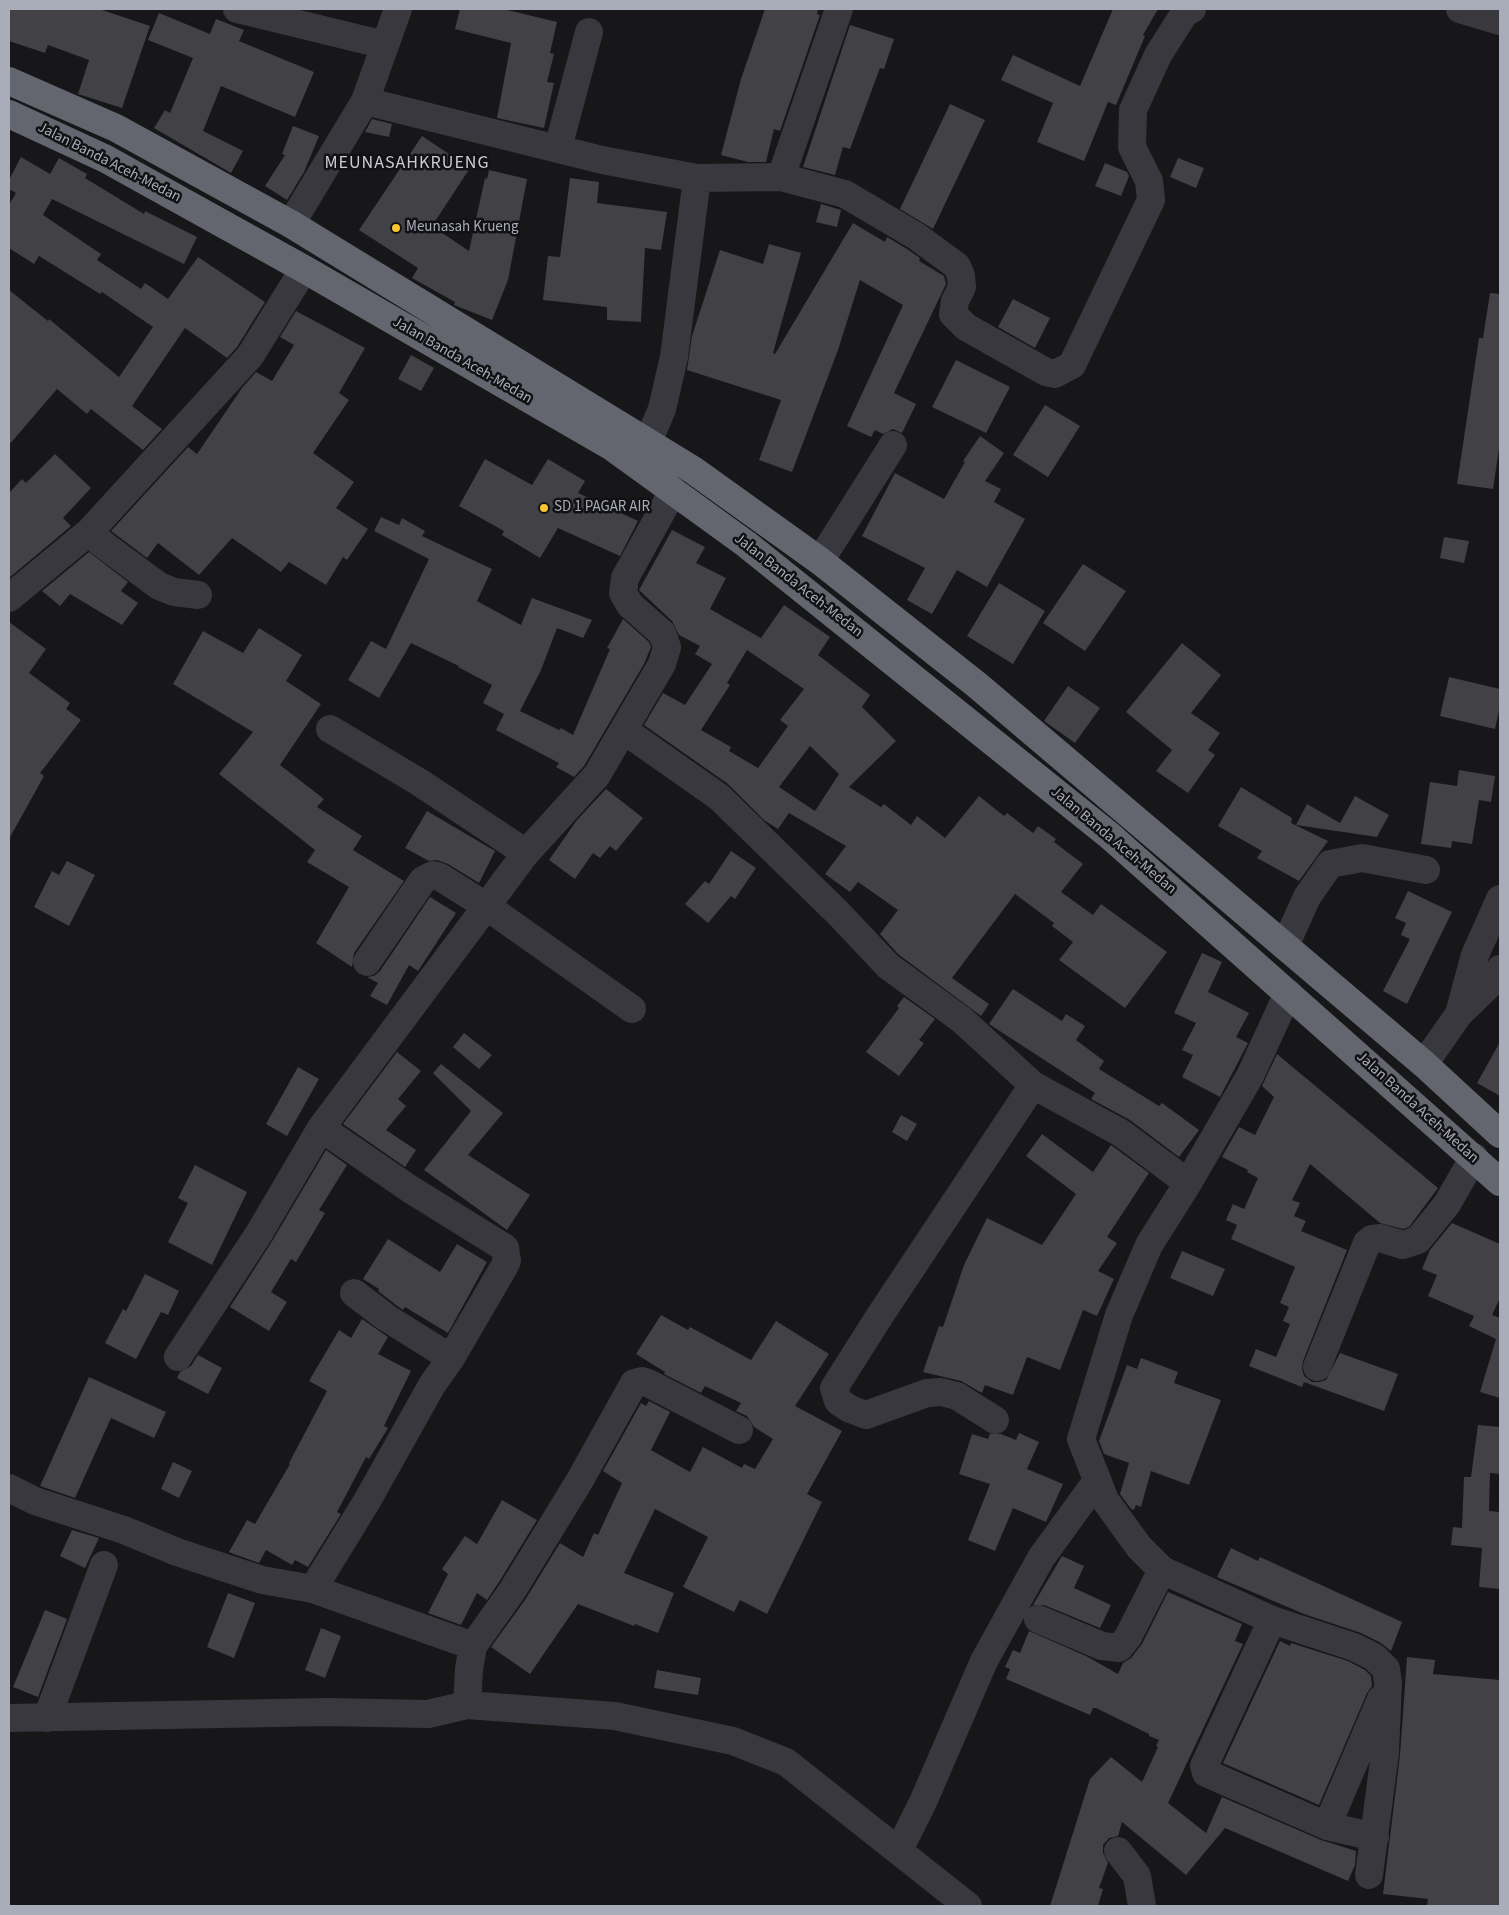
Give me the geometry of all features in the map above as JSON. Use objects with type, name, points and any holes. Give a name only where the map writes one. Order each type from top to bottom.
[{"type":"highway","name":"Jalan Banda Aceh-Medan","points":[[9,81],[116,128],[291,224],[693,470],[820,561],[977,685],[1424,1064],[1500,1134]]},
{"type":"highway","name":"Jalan Banda Aceh-Medan","points":[[9,114],[106,159],[304,269],[612,447],[746,544],[1110,836],[1500,1182]]},
{"type":"street","points":[[237,9],[385,45]]},
{"type":"street","points":[[291,224],[365,101],[398,9]]},
{"type":"street","points":[[781,177],[840,9]]},
{"type":"street","points":[[365,101],[602,160],[697,178],[781,177],[844,194],[916,236],[957,266],[961,276],[962,287],[955,301],[953,314],[966,327],[1046,372],[1061,372],[1072,365],[1151,200],[1149,181],[1132,147],[1133,110],[1158,55],[1184,14],[1192,9]]},
{"type":"street","points":[[1460,9],[1500,21]]},
{"type":"street","points":[[558,148],[589,32]]},
{"type":"street","points":[[648,442],[662,409],[674,357],[697,178]]},
{"type":"street","points":[[9,598],[90,532],[250,356],[304,269]]},
{"type":"street","points":[[820,561],[893,445]]},
{"type":"street","points":[[178,1357],[258,1235],[321,1128],[526,853],[597,775],[662,664],[667,647],[662,633],[630,605],[623,593],[625,578],[673,491]]},
{"type":"street","points":[[90,532],[101,543],[159,586],[174,592],[198,595]]},
{"type":"street","points":[[330,729],[419,782],[526,853]]},
{"type":"street","points":[[624,730],[719,797],[824,899],[888,966],[962,1020],[1033,1085],[1121,1133],[1188,1184]]},
{"type":"street","points":[[1285,946],[1307,897],[1330,864],[1362,858],[1426,870]]},
{"type":"street","points":[[367,962],[428,876],[440,876],[486,906],[632,1009]]},
{"type":"street","points":[[1459,1014],[1475,955],[1500,899]]},
{"type":"street","points":[[1424,1064],[1459,1014],[1490,984],[1500,968]]},
{"type":"street","points":[[1288,994],[1250,1076],[1188,1184],[1149,1245],[1116,1324],[1081,1439],[1096,1482],[1105,1500],[1139,1546],[1162,1570],[1272,1620],[1354,1647],[1374,1657],[1386,1669],[1388,1683],[1385,1753],[1369,1875]]},
{"type":"street","points":[[995,1420],[957,1396],[941,1392],[927,1394],[866,1415],[850,1409],[838,1401],[834,1388],[1033,1085]]},
{"type":"street","points":[[314,1589],[367,1501],[432,1385],[452,1358],[507,1261],[505,1248],[410,1189],[321,1128]]},
{"type":"street","points":[[1317,1368],[1367,1243],[1372,1239],[1380,1238],[1404,1245],[1418,1240],[1447,1204],[1474,1158]]},
{"type":"street","points":[[354,1293],[411,1334],[452,1358]]},
{"type":"street","points":[[467,1705],[468,1669],[473,1646],[512,1591],[575,1488],[634,1383],[642,1381],[648,1383],[739,1430]]},
{"type":"street","points":[[899,1850],[984,1661],[1041,1558],[1096,1482]]},
{"type":"street","points":[[9,1488],[34,1501],[124,1530],[177,1552],[262,1580],[314,1589],[473,1646]]},
{"type":"street","points":[[47,1718],[104,1565]]},
{"type":"street","points":[[1038,1619],[1102,1646],[1119,1648],[1128,1637],[1162,1570]]},
{"type":"street","points":[[1272,1620],[1204,1766],[1206,1773],[1327,1826],[1375,1837]]},
{"type":"street","points":[[1327,1826],[1388,1683]]},
{"type":"street","points":[[9,1718],[327,1712],[428,1714],[467,1705],[615,1716],[733,1741],[786,1762],[968,1906]]},
{"type":"street","points":[[1118,1851],[1137,1876],[1142,1906]]},
{"type":"building","points":[[9,9],[99,9],[150,26],[122,108],[78,94],[89,60],[48,45],[45,53],[9,41]]},
{"type":"building","points":[[460,9],[503,9],[557,22],[550,53],[554,54],[547,82],[554,83],[544,128],[497,118],[511,43],[455,29]]},
{"type":"building","points":[[765,9],[818,9],[817,14],[820,15],[780,131],[774,129],[766,162],[748,162],[721,155],[741,79]]},
{"type":"building","points":[[1113,9],[1158,9],[1143,35],[1145,36],[1116,105],[1108,102],[1084,161],[1037,142],[1053,103],[1001,80],[1013,55],[1080,86]]},
{"type":"building","points":[[159,13],[210,34],[216,19],[244,30],[239,41],[314,72],[295,117],[221,86],[203,131],[243,151],[231,173],[154,128],[165,110],[170,113],[193,58],[148,40]]},
{"type":"building","points":[[850,25],[894,39],[884,69],[880,68],[850,149],[843,147],[835,175],[803,167]]},
{"type":"building","points":[[950,104],[985,120],[933,229],[900,209]]},
{"type":"building","points":[[372,119],[392,124],[389,137],[365,132]]},
{"type":"building","points":[[293,126],[319,136],[304,172],[287,200],[265,186],[285,155],[282,154]]},
{"type":"building","points":[[422,136],[470,168],[432,226],[469,251],[485,178],[487,179],[489,170],[527,179],[508,280],[492,320],[454,305],[455,302],[412,278],[418,268],[359,230]]},
{"type":"building","points":[[21,157],[50,174],[59,158],[87,174],[85,178],[144,214],[145,211],[197,237],[184,264],[52,199],[43,215],[101,254],[97,260],[141,289],[145,283],[168,299],[198,257],[265,302],[237,347],[227,358],[185,328],[132,406],[162,429],[143,450],[91,409],[87,414],[57,389],[9,445],[9,290],[48,321],[49,319],[119,377],[153,327],[102,292],[100,294],[39,256],[34,264],[9,248],[9,205],[16,193],[9,189],[9,180]]},
{"type":"building","points":[[1178,158],[1204,168],[1196,188],[1170,177]]},
{"type":"building","points":[[1105,163],[1127,172],[1129,176],[1121,196],[1095,186]]},
{"type":"building","points":[[570,178],[599,182],[597,203],[667,212],[661,250],[645,248],[641,322],[607,320],[607,307],[543,300],[548,256],[560,257]]},
{"type":"building","points":[[821,204],[841,210],[837,227],[816,222]]},
{"type":"building","points":[[853,223],[885,242],[887,237],[907,249],[920,258],[919,261],[944,276],[946,284],[894,393],[916,404],[902,433],[893,429],[883,434],[875,430],[871,437],[847,426],[903,305],[860,280],[838,350],[792,472],[759,460],[781,400],[687,370],[692,336],[720,250],[763,264],[769,244],[801,253],[773,353],[775,354]]},
{"type":"building","points":[[1490,293],[1500,294],[1500,442],[1493,489],[1457,484],[1479,338],[1483,338]]},
{"type":"building","points":[[1013,299],[1050,318],[1035,348],[998,327]]},
{"type":"building","points":[[296,311],[365,348],[339,393],[349,400],[313,453],[354,482],[336,508],[368,529],[347,560],[343,557],[326,585],[289,562],[281,572],[232,538],[199,575],[158,543],[147,558],[111,531],[188,447],[197,454],[242,388],[256,372],[272,381],[294,345],[280,337]]},
{"type":"building","points":[[411,355],[434,368],[421,391],[398,379]]},
{"type":"building","points":[[956,360],[1010,387],[986,433],[932,407]]},
{"type":"building","points":[[1045,405],[1080,426],[1048,477],[1013,455]]},
{"type":"building","points":[[980,436],[1004,453],[985,481],[1001,489],[994,502],[1025,519],[987,587],[957,570],[932,614],[907,600],[925,568],[862,536],[895,473],[944,499],[965,462],[963,461]]},
{"type":"building","points":[[55,454],[91,488],[63,518],[71,526],[9,578],[9,493],[22,479],[26,483]]},
{"type":"building","points":[[485,459],[532,485],[548,459],[585,481],[578,493],[638,521],[620,556],[558,528],[540,558],[502,535],[504,531],[459,506]]},
{"type":"building","points":[[381,517],[399,525],[402,518],[425,531],[422,536],[492,569],[477,601],[521,625],[532,598],[592,620],[583,638],[557,628],[541,670],[520,711],[559,730],[561,728],[573,735],[610,649],[607,648],[623,619],[649,642],[651,647],[644,664],[584,766],[574,777],[556,767],[559,763],[496,730],[504,714],[483,703],[492,685],[459,666],[411,643],[379,698],[348,680],[371,641],[386,649],[429,559],[374,531]]},
{"type":"building","points":[[672,530],[705,547],[696,563],[726,578],[710,609],[761,638],[784,605],[830,637],[818,655],[870,695],[862,707],[896,741],[849,787],[881,807],[884,804],[911,825],[917,816],[945,838],[979,796],[1004,816],[1007,813],[1033,833],[1038,826],[1056,839],[1054,842],[1083,864],[1061,892],[1093,915],[1101,904],[1167,952],[1125,1008],[1059,960],[1073,942],[1052,926],[1054,923],[1015,894],[952,978],[989,1004],[981,1016],[898,954],[880,934],[898,910],[858,882],[850,892],[825,874],[846,846],[789,813],[778,829],[764,820],[728,784],[644,725],[663,693],[685,705],[712,664],[695,654],[700,646],[679,635],[672,621],[639,590]],"holes":[[[747,650],[804,689],[780,720],[788,726],[758,768],[729,751],[731,747],[701,730],[730,685],[727,683]],[[810,746],[839,774],[815,811],[779,787]]]},
{"type":"building","points":[[1444,537],[1469,541],[1464,563],[1440,558]]},
{"type":"building","points":[[89,552],[128,582],[121,591],[138,603],[122,625],[70,594],[60,606],[42,591]]},
{"type":"building","points":[[1083,564],[1126,591],[1085,651],[1043,623]]},
{"type":"building","points":[[999,583],[1045,611],[1013,664],[967,636]]},
{"type":"building","points":[[9,622],[46,649],[29,673],[70,703],[66,709],[81,720],[40,773],[44,776],[9,839]]},
{"type":"building","points":[[259,628],[302,655],[286,681],[321,704],[280,765],[324,799],[317,807],[362,836],[353,850],[404,881],[354,953],[352,967],[316,943],[349,887],[307,862],[315,850],[219,774],[253,732],[173,684],[203,631],[243,653]]},
{"type":"building","points":[[1182,643],[1221,675],[1191,713],[1220,733],[1208,750],[1215,755],[1188,793],[1156,771],[1172,750],[1126,712]]},
{"type":"building","points":[[1449,677],[1500,689],[1500,706],[1495,729],[1440,716]]},
{"type":"building","points":[[1068,686],[1100,708],[1075,743],[1044,721]]},
{"type":"building","points":[[1459,770],[1495,776],[1491,802],[1479,800],[1472,844],[1452,841],[1451,848],[1421,844],[1430,782],[1457,786]]},
{"type":"building","points":[[1241,787],[1292,818],[1291,823],[1328,841],[1299,881],[1257,858],[1262,851],[1218,826]]},
{"type":"building","points":[[606,789],[643,818],[616,851],[610,846],[600,858],[593,853],[575,879],[549,860],[577,820]]},
{"type":"building","points":[[1355,796],[1389,815],[1377,837],[1296,825],[1307,804],[1340,823]]},
{"type":"building","points":[[427,811],[495,851],[479,883],[448,864],[437,860],[429,861],[405,848]]},
{"type":"building","points":[[731,851],[756,868],[735,899],[731,896],[708,923],[685,904],[705,881],[709,884]]},
{"type":"building","points":[[67,861],[95,875],[69,926],[34,907],[52,871],[59,875]]},
{"type":"building","points":[[1408,891],[1452,912],[1407,1004],[1383,991],[1410,939],[1401,935],[1406,923],[1395,918]]},
{"type":"building","points":[[430,897],[456,913],[418,971],[409,965],[387,1005],[370,996],[378,983],[367,977],[374,976],[380,971]]},
{"type":"building","points":[[1202,953],[1222,962],[1208,992],[1249,1013],[1236,1037],[1248,1043],[1220,1097],[1182,1077],[1193,1055],[1182,1050],[1196,1023],[1174,1013]]},
{"type":"building","points":[[1013,989],[1062,1021],[1066,1014],[1085,1026],[1076,1040],[1104,1061],[1099,1069],[1159,1106],[1162,1103],[1199,1130],[1179,1157],[1130,1120],[1091,1099],[1095,1093],[989,1024]]},
{"type":"building","points":[[904,997],[935,1019],[919,1040],[924,1043],[899,1076],[866,1052],[899,1008],[897,1006]]},
{"type":"building","points":[[464,1033],[492,1055],[479,1069],[453,1047]]},
{"type":"building","points":[[1500,1042],[1500,1096],[1477,1083]]},
{"type":"building","points":[[397,1052],[421,1071],[398,1099],[406,1106],[386,1130],[416,1150],[405,1167],[343,1124]]},
{"type":"building","points":[[1277,1054],[1438,1188],[1409,1227],[1403,1229],[1380,1223],[1310,1164],[1292,1200],[1300,1203],[1294,1216],[1306,1221],[1301,1231],[1347,1250],[1303,1361],[1302,1369],[1304,1376],[1312,1382],[1326,1380],[1340,1353],[1398,1374],[1384,1411],[1304,1382],[1302,1387],[1249,1366],[1256,1349],[1276,1357],[1290,1324],[1283,1321],[1289,1307],[1280,1303],[1295,1267],[1231,1239],[1237,1225],[1226,1220],[1233,1204],[1244,1209],[1258,1178],[1247,1172],[1248,1170],[1222,1157],[1239,1127],[1255,1135],[1274,1097],[1262,1086]]},
{"type":"building","points":[[441,1064],[503,1113],[468,1155],[530,1195],[507,1230],[424,1170],[471,1111],[433,1073]]},
{"type":"building","points":[[298,1067],[319,1079],[287,1136],[266,1124]]},
{"type":"building","points":[[901,1115],[917,1124],[907,1141],[892,1132]]},
{"type":"building","points":[[1042,1134],[1093,1172],[1111,1145],[1149,1173],[1107,1237],[1117,1243],[1098,1271],[1114,1279],[1097,1316],[1083,1310],[1060,1370],[1027,1357],[1013,1395],[985,1385],[982,1393],[961,1381],[923,1372],[939,1326],[943,1327],[964,1265],[987,1218],[1042,1245],[1076,1194],[1026,1156]]},
{"type":"building","points":[[326,1150],[347,1165],[319,1210],[325,1213],[296,1262],[291,1259],[271,1292],[287,1302],[269,1331],[230,1307],[271,1243]]},
{"type":"building","points":[[195,1165],[247,1192],[212,1265],[168,1242],[188,1203],[178,1198]]},
{"type":"building","points":[[1452,1223],[1500,1244],[1500,1298],[1492,1315],[1500,1318],[1500,1398],[1480,1392],[1496,1339],[1469,1326],[1474,1316],[1428,1296],[1437,1275],[1422,1269],[1430,1250]]},
{"type":"building","points":[[388,1239],[440,1272],[457,1244],[487,1262],[448,1333],[405,1307],[403,1310],[378,1291],[379,1289],[363,1279]]},
{"type":"building","points":[[1182,1251],[1225,1269],[1213,1296],[1170,1278]]},
{"type":"building","points":[[145,1274],[179,1291],[168,1315],[161,1312],[136,1359],[105,1343],[123,1309],[126,1311]]},
{"type":"building","points":[[661,1315],[688,1330],[690,1327],[751,1360],[776,1321],[829,1354],[795,1406],[842,1431],[807,1494],[822,1502],[767,1614],[740,1600],[734,1612],[683,1587],[708,1537],[655,1509],[624,1573],[674,1593],[658,1633],[635,1624],[634,1626],[578,1604],[530,1674],[491,1647],[525,1600],[560,1543],[583,1557],[594,1533],[598,1535],[622,1483],[603,1471],[641,1403],[646,1406],[649,1401],[670,1412],[651,1450],[690,1472],[703,1447],[742,1468],[744,1464],[755,1469],[773,1439],[754,1427],[747,1416],[736,1411],[741,1403],[705,1386],[701,1393],[664,1374],[665,1372],[636,1354]]},
{"type":"building","points":[[362,1319],[388,1337],[378,1354],[411,1371],[384,1426],[388,1428],[369,1459],[366,1457],[337,1512],[341,1514],[308,1567],[295,1560],[292,1565],[266,1550],[259,1563],[229,1552],[247,1520],[255,1524],[290,1464],[327,1391],[309,1381],[339,1330],[351,1338]]},
{"type":"building","points":[[198,1355],[222,1368],[208,1394],[177,1378],[180,1372],[191,1366]]},
{"type":"building","points":[[1141,1358],[1178,1372],[1174,1383],[1221,1400],[1189,1485],[1151,1471],[1141,1507],[1136,1505],[1134,1510],[1131,1509],[1120,1494],[1129,1463],[1104,1454],[1099,1441],[1127,1365],[1137,1369]]},
{"type":"building","points":[[89,1377],[166,1412],[154,1438],[111,1418],[75,1498],[40,1486]]},
{"type":"building","points":[[1478,1425],[1500,1427],[1500,1474],[1490,1473],[1489,1511],[1500,1512],[1500,1589],[1479,1587],[1482,1548],[1451,1545],[1453,1527],[1462,1528],[1464,1477],[1471,1477]]},
{"type":"building","points":[[1019,1433],[1039,1442],[1027,1469],[1063,1484],[1046,1522],[1013,1508],[995,1551],[968,1540],[990,1484],[959,1474],[972,1434],[988,1439],[990,1434],[1001,1434],[1016,1440]]},
{"type":"building","points":[[173,1462],[192,1471],[179,1498],[161,1489]]},
{"type":"building","points":[[502,1500],[537,1520],[499,1582],[487,1600],[477,1593],[461,1625],[428,1613],[448,1574],[442,1569],[465,1536],[477,1544]]},
{"type":"building","points":[[72,1530],[99,1538],[85,1568],[60,1556]]},
{"type":"building","points":[[1231,1548],[1258,1561],[1260,1557],[1402,1622],[1391,1651],[1381,1643],[1361,1633],[1304,1614],[1217,1577]]},
{"type":"building","points":[[1062,1556],[1084,1566],[1074,1588],[1111,1605],[1100,1628],[1044,1605],[1033,1605]]},
{"type":"building","points":[[1168,1592],[1242,1624],[1235,1641],[1243,1644],[1168,1803],[1206,1833],[1222,1797],[1321,1840],[1356,1851],[1355,1865],[1348,1881],[1225,1828],[1186,1875],[1122,1822],[1118,1836],[1109,1838],[1103,1845],[1103,1853],[1108,1863],[1099,1888],[1103,1889],[1098,1906],[1050,1906],[1090,1779],[1111,1757],[1142,1782],[1158,1747],[1156,1746],[1159,1740],[1096,1708],[1093,1708],[1090,1715],[1006,1679],[1010,1669],[1005,1667],[1013,1650],[1020,1653],[1029,1631],[1086,1656],[1118,1674],[1123,1663],[1131,1658],[1142,1644]]},
{"type":"building","points":[[228,1593],[255,1603],[234,1658],[207,1647]]},
{"type":"building","points":[[45,1610],[67,1619],[38,1697],[13,1687]]},
{"type":"building","points":[[321,1628],[341,1636],[325,1678],[305,1670]]},
{"type":"building","points":[[1280,1641],[1290,1646],[1291,1643],[1348,1661],[1365,1670],[1371,1676],[1372,1686],[1367,1693],[1319,1805],[1223,1763]]},
{"type":"building","points":[[1407,1657],[1435,1660],[1433,1674],[1500,1680],[1500,1906],[1427,1906],[1428,1899],[1383,1894],[1400,1755]]},
{"type":"building","points":[[657,1670],[701,1678],[698,1695],[654,1688]]},
{"type":"place","name":"Meunasah Krueng","points":[[396,228]]},
{"type":"place","name":"SD 1 PAGAR AIR","points":[[544,508]]},
{"type":"district","name":"MEUNASAHKRUENG","points":[[407,164]]}]
